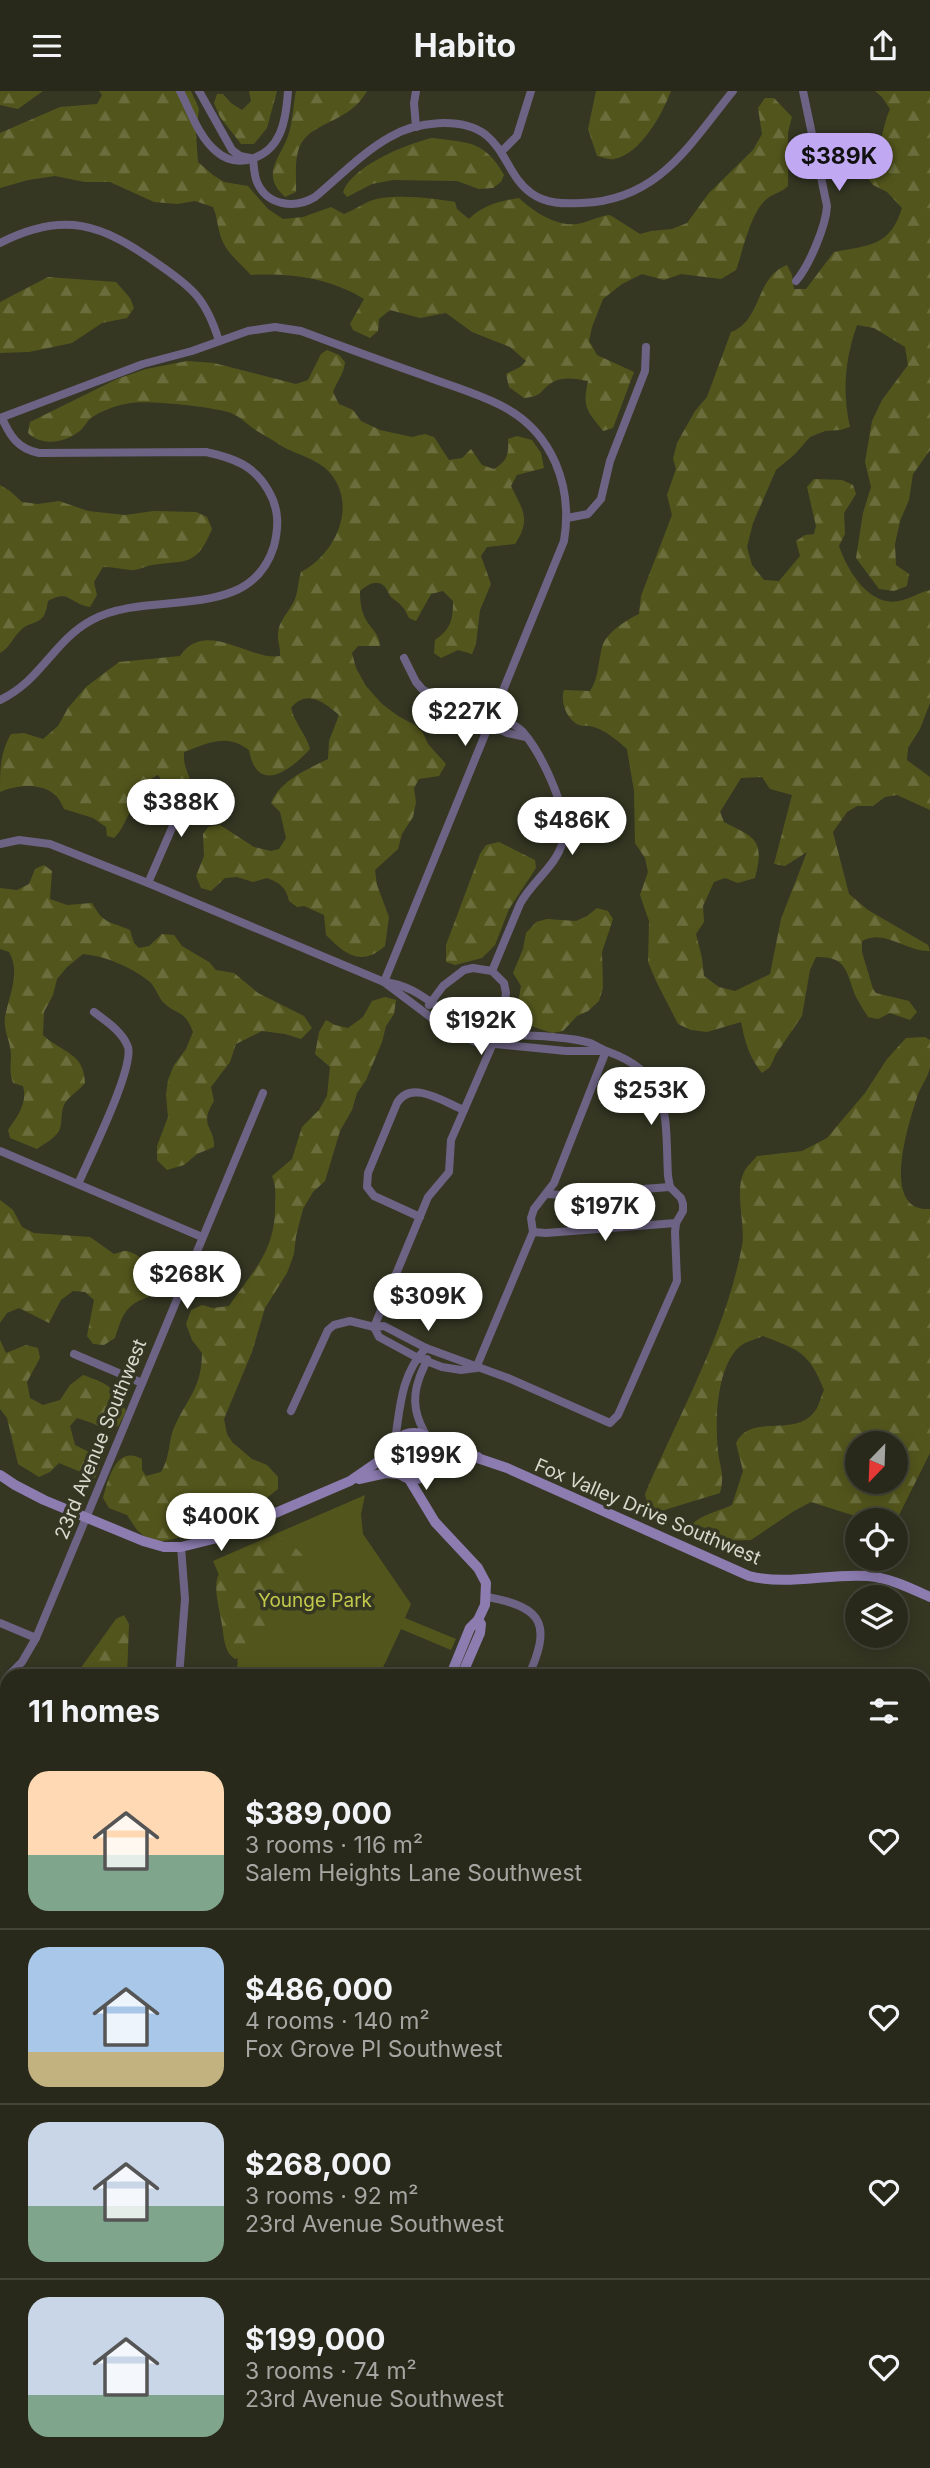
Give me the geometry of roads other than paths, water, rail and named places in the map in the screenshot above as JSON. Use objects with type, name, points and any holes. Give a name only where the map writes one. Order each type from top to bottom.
[{"type":"street","points":[[180,91],[202,133],[218,153],[237,162],[268,152],[276,142],[285,119],[288,91]]},
{"type":"street","points":[[199,91],[232,150],[240,156],[253,159]]},
{"type":"street","points":[[416,91],[416,127]]},
{"type":"street","points":[[502,151],[517,136],[531,91]]},
{"type":"street","points":[[253,159],[257,182],[264,193],[281,203],[302,203],[315,197],[388,137],[416,127],[465,125],[483,133],[502,151],[522,185],[544,200],[563,204],[595,202],[620,198],[646,186],[667,171],[733,91]]},
{"type":"street","points":[[796,282],[825,221],[827,207],[803,91]]},
{"type":"street","points":[[0,243],[28,230],[56,225],[75,225],[109,233],[126,241],[192,289],[212,317],[219,341]]},
{"type":"street","points":[[0,700],[24,687],[66,639],[78,628],[98,617],[122,608],[218,597],[243,589],[264,567],[272,551],[278,523],[277,510],[265,484],[242,463],[228,457],[206,452],[39,453],[14,441],[1,418],[143,365],[248,331],[275,327],[301,331],[503,406],[532,428],[553,456],[565,487],[567,519],[564,541],[384,982]]},
{"type":"street","points":[[567,519],[588,514],[601,499],[610,461],[645,371],[646,347]]},
{"type":"street","points":[[404,659],[423,690],[492,720],[514,725],[526,737],[542,764],[561,807],[565,828],[558,855],[520,904],[492,971]]},
{"type":"street","points":[[148,883],[175,821],[192,809],[220,800]]},
{"type":"street","points":[[0,844],[19,840],[50,844],[148,883],[384,982],[449,1031],[476,1042],[566,1051],[606,1051]]},
{"type":"street","points":[[374,1327],[428,1197],[449,1172],[452,1140],[497,1034],[506,993],[504,983],[492,971],[482,968],[464,970],[443,986],[426,1012]]},
{"type":"street","points":[[291,1411],[328,1330],[334,1325],[349,1321],[384,1327],[610,1423],[618,1415],[675,1288],[676,1223],[683,1212],[683,1204],[670,1187],[665,1118],[659,1093],[638,1065],[590,1043],[497,1034],[457,1020],[400,983],[384,982]]},
{"type":"street","points":[[78,1184],[123,1079],[129,1056],[123,1038],[94,1012]]},
{"type":"street","points":[[476,1368],[533,1232],[531,1219],[534,1209],[554,1183],[606,1051]]},
{"type":"street","points":[[420,1217],[374,1196],[367,1187],[368,1173],[397,1103],[404,1094],[411,1091],[425,1094],[464,1110]]},
{"type":"street","name":"23rd Avenue Southwest","points":[[15,1669],[36,1638],[263,1093]]},
{"type":"street","points":[[0,1150],[202,1237]]},
{"type":"street","points":[[547,1194],[670,1187]]},
{"type":"street","points":[[533,1232],[676,1223]]},
{"type":"street","points":[[374,1327],[379,1336],[416,1357],[461,1370],[476,1368]]},
{"type":"street","points":[[426,1347],[416,1357],[406,1376],[391,1461],[424,1502],[439,1527],[483,1576],[488,1590],[478,1620],[470,1628],[453,1669]]},
{"type":"street","points":[[424,1502],[437,1455],[419,1423],[415,1410],[418,1381],[427,1361],[426,1347]]},
{"type":"street","points":[[74,1355],[142,1383]]},
{"type":"street","points":[[350,1481],[379,1461],[401,1437],[414,1433],[430,1440]]},
{"type":"street","name":"Fox Valley Drive Southwest","points":[[430,1440],[478,1457],[749,1576],[783,1580],[868,1576],[894,1582],[930,1597]]},
{"type":"street","points":[[0,1475],[29,1493],[152,1545],[181,1547],[217,1538],[350,1481],[386,1473],[425,1476],[433,1469],[450,1462],[478,1457]]},
{"type":"street","points":[[180,1669],[185,1599],[181,1547]]},
{"type":"street","points":[[487,1597],[512,1602],[536,1619],[542,1635],[531,1669]]},
{"type":"street","points":[[464,1669],[480,1633],[481,1623],[478,1620]]},
{"type":"street","points":[[0,1623],[36,1638]]},
{"type":"park label","name":"Younge Park","points":[[315,1600]]}]
